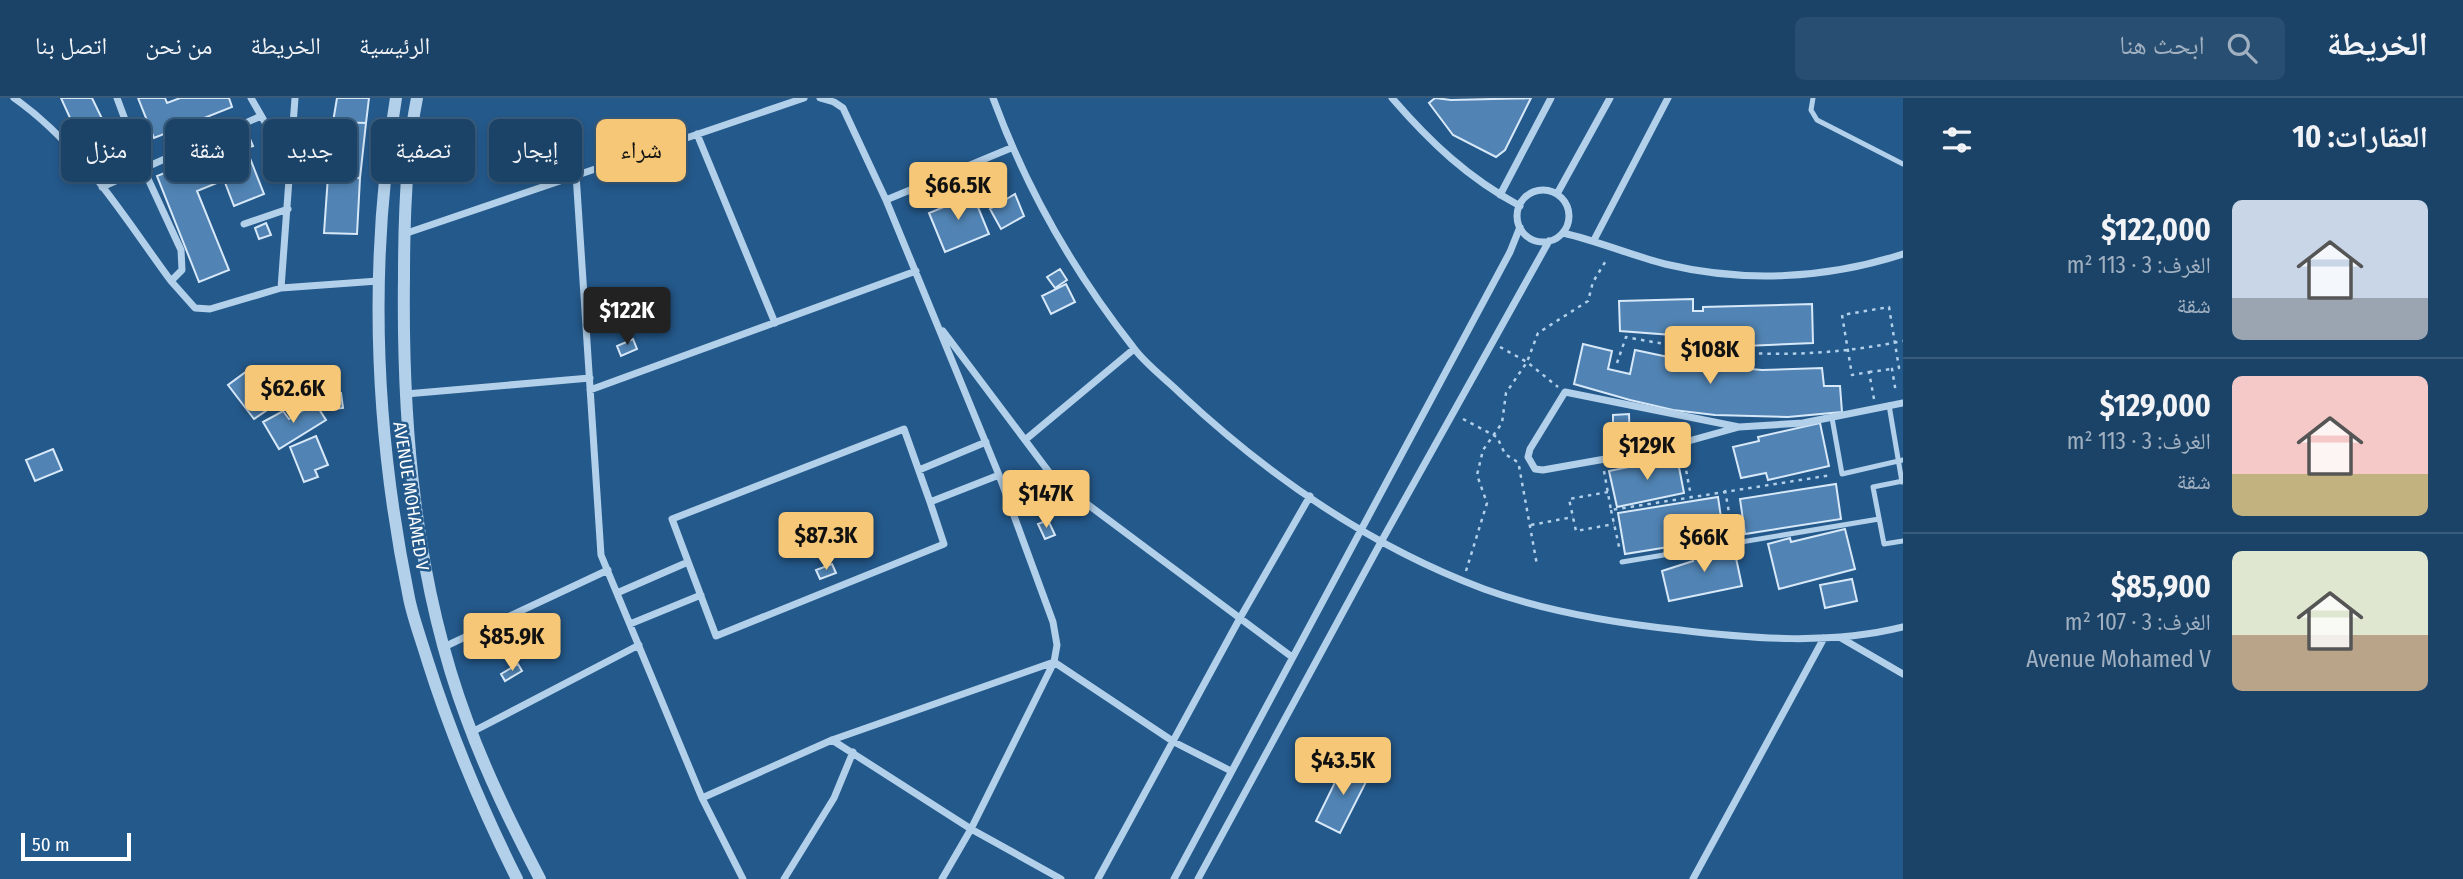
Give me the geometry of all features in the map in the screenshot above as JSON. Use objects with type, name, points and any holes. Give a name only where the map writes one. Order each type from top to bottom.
[{"type":"street","points":[[14,98],[57,132],[102,187],[171,281],[195,308],[210,309],[281,288],[378,281]]},
{"type":"street","points":[[117,98],[125,119]]},
{"type":"street","points":[[251,98],[263,119]]},
{"type":"street","points":[[293,119],[295,98]]},
{"type":"street","name":"AVENUE MOHAMED V","points":[[396,98],[389,140],[378,281],[380,403],[409,600],[449,728],[489,823],[517,879]]},
{"type":"street","name":"AVENUE MOHAMED V","points":[[417,98],[404,234],[403,351],[412,473],[433,605],[472,732],[507,816],[540,879]]},
{"type":"street","points":[[582,172],[804,98]]},
{"type":"street","points":[[820,98],[843,108],[886,200],[986,442],[1053,622],[1056,645],[1054,662],[971,829],[942,879]]},
{"type":"street","points":[[993,98],[1011,148],[1066,252],[1134,349],[1203,414],[1274,472],[1362,531],[1463,580],[1540,607],[1631,625],[1724,635],[1824,638],[1841,638],[1903,627]]},
{"type":"street","points":[[1392,98],[1426,136],[1471,177],[1520,205]]},
{"type":"street","points":[[1500,195],[1551,98]]},
{"type":"street","points":[[1557,194],[1610,98]]},
{"type":"street","points":[[1594,240],[1668,98]]},
{"type":"street","points":[[151,164],[261,116]]},
{"type":"street","points":[[696,134],[775,323]]},
{"type":"street","points":[[886,200],[1011,148]]},
{"type":"street","points":[[102,187],[113,182]]},
{"type":"street","points":[[149,182],[181,250],[182,270],[171,281]]},
{"type":"street","points":[[281,288],[289,182]]},
{"type":"street","points":[[404,234],[553,182]]},
{"type":"street","points":[[577,182],[601,555],[702,799],[743,879]]},
{"type":"street","points":[[1174,879],[1362,531],[1520,227],[1520,205],[1524,198],[1540,190],[1557,194],[1567,206],[1569,214],[1563,233]]},
{"type":"street","points":[[244,224],[288,209]]},
{"type":"street","points":[[1520,227],[1535,240],[1542,254]]},
{"type":"street","points":[[1198,879],[1491,342],[1549,241],[1563,233],[1710,273],[1765,276],[1816,274],[1861,268],[1903,254]]},
{"type":"street","points":[[1535,240],[1549,241]]},
{"type":"street","points":[[590,390],[916,271]]},
{"type":"street","points":[[936,321],[1055,480],[1292,657]]},
{"type":"street","points":[[1025,440],[1134,349]]},
{"type":"street","points":[[407,394],[590,378]]},
{"type":"street","points":[[1739,427],[1565,392],[1530,449],[1530,463],[1535,469],[1543,470],[1681,444],[1739,427],[1832,418],[1900,403]]},
{"type":"street","points":[[904,429],[919,470],[944,544],[716,636],[672,519],[904,429]]},
{"type":"street","points":[[919,470],[986,442]]},
{"type":"street","points":[[930,502],[999,475]]},
{"type":"street","points":[[1098,879],[1240,618],[1310,496]]},
{"type":"street","points":[[617,593],[688,562]]},
{"type":"street","points":[[446,646],[608,570]]},
{"type":"street","points":[[630,624],[701,596]]},
{"type":"street","points":[[1693,879],[1824,638]]},
{"type":"street","points":[[1841,638],[1903,674]]},
{"type":"street","points":[[472,732],[639,645]]},
{"type":"street","points":[[702,799],[832,740],[1054,662]]},
{"type":"street","points":[[1054,662],[1174,742],[1231,771]]},
{"type":"street","points":[[832,740],[971,829],[1061,879]]},
{"type":"street","points":[[784,879],[834,798],[853,751]]},
{"type":"lane","points":[[1813,98],[1811,110],[1817,120],[1903,164]]},
{"type":"lane","points":[[1889,405],[1901,461],[1902,482],[1873,487],[1884,544],[1903,541]]},
{"type":"lane","points":[[1832,418],[1842,474],[1901,461]]},
{"type":"lane","points":[[1622,562],[1879,519]]},
{"type":"path","points":[[1463,580],[1487,503],[1477,475],[1483,450],[1502,423],[1506,393],[1527,362],[1538,333],[1588,301],[1593,282],[1614,247]]},
{"type":"path","points":[[1889,307],[1895,343],[1899,368],[1852,375],[1842,315],[1889,307]]},
{"type":"path","points":[[1617,363],[1626,337],[1727,354],[1823,354],[1903,341]]},
{"type":"path","points":[[1491,342],[1527,362],[1565,392]]},
{"type":"path","points":[[1892,369],[1900,403]]},
{"type":"path","points":[[1869,372],[1875,407]]},
{"type":"path","points":[[1452,413],[1493,434],[1505,454],[1519,463],[1530,463]]},
{"type":"path","points":[[1681,444],[1691,496]]},
{"type":"path","points":[[1601,460],[1622,562]]},
{"type":"path","points":[[1519,463],[1537,565]]},
{"type":"path","points":[[1611,510],[1725,490],[1842,474]]},
{"type":"path","points":[[1725,490],[1734,543]]},
{"type":"path","points":[[1608,492],[1569,499],[1576,531],[1614,524]]},
{"type":"path","points":[[1530,525],[1573,517]]},
{"type":"building","points":[[61,98],[92,98],[102,119],[71,119]]},
{"type":"building","points":[[138,98],[165,98],[167,103],[180,98],[229,98],[232,107],[202,119],[165,119],[165,134],[154,138],[151,119],[146,119]]},
{"type":"building","points":[[337,98],[369,98],[366,123],[357,123],[357,119],[334,119]]},
{"type":"building","points":[[1435,98],[1531,98],[1505,150],[1496,157],[1453,135],[1429,103]]},
{"type":"building","points":[[357,123],[366,123],[360,178],[357,178]]},
{"type":"building","points":[[249,156],[264,194],[234,206],[225,182],[249,182]]},
{"type":"building","points":[[165,173],[165,182],[219,182],[197,191],[229,270],[199,282],[157,176]]},
{"type":"building","points":[[357,178],[360,178],[357,234],[324,233],[328,182],[357,182]]},
{"type":"building","points":[[954,193],[957,201],[973,195],[989,234],[945,252],[929,213],[944,207],[941,199]]},
{"type":"building","points":[[1015,194],[1024,216],[1001,229],[990,209]]},
{"type":"building","points":[[266,223],[271,235],[259,239],[255,228]]},
{"type":"building","points":[[1060,269],[1067,280],[1055,288],[1047,277]]},
{"type":"building","points":[[1066,284],[1075,302],[1051,314],[1042,296]]},
{"type":"building","points":[[1693,299],[1693,311],[1703,311],[1703,307],[1812,304],[1813,343],[1698,348],[1698,337],[1620,331],[1619,301]]},
{"type":"building","points":[[633,339],[637,349],[621,356],[617,346]]},
{"type":"building","points":[[1583,344],[1612,351],[1608,369],[1630,374],[1635,350],[1706,365],[1762,370],[1822,368],[1824,386],[1840,386],[1842,412],[1788,417],[1715,415],[1673,410],[1630,400],[1574,384]]},
{"type":"building","points":[[247,371],[273,406],[254,419],[228,385]]},
{"type":"building","points":[[341,393],[343,408],[335,409],[333,394]]},
{"type":"building","points":[[315,403],[326,420],[279,449],[263,422],[283,411],[289,419]]},
{"type":"building","points":[[1629,414],[1630,448],[1613,449],[1613,415]]},
{"type":"building","points":[[1820,423],[1829,466],[1768,480],[1766,473],[1741,478],[1733,447],[1759,441],[1758,437]]},
{"type":"building","points":[[316,436],[328,465],[315,470],[318,477],[304,482],[290,447]]},
{"type":"building","points":[[53,449],[62,470],[35,481],[26,460]]},
{"type":"building","points":[[1677,457],[1684,493],[1617,507],[1609,471]]},
{"type":"building","points":[[1836,484],[1841,519],[1745,534],[1740,499]]},
{"type":"building","points":[[1718,497],[1724,538],[1625,554],[1618,513]]},
{"type":"building","points":[[1048,520],[1055,535],[1045,539],[1038,524]]},
{"type":"building","points":[[1845,529],[1855,569],[1779,589],[1768,544],[1790,538],[1791,542]]},
{"type":"building","points":[[1733,544],[1742,586],[1669,601],[1662,571],[1693,561],[1691,553]]},
{"type":"building","points":[[832,564],[836,573],[820,579],[816,570]]},
{"type":"building","points":[[1852,579],[1857,601],[1825,608],[1820,585]]},
{"type":"building","points":[[518,664],[522,671],[505,681],[501,674]]},
{"type":"building","points":[[1345,762],[1370,774],[1340,833],[1316,821]]}]
